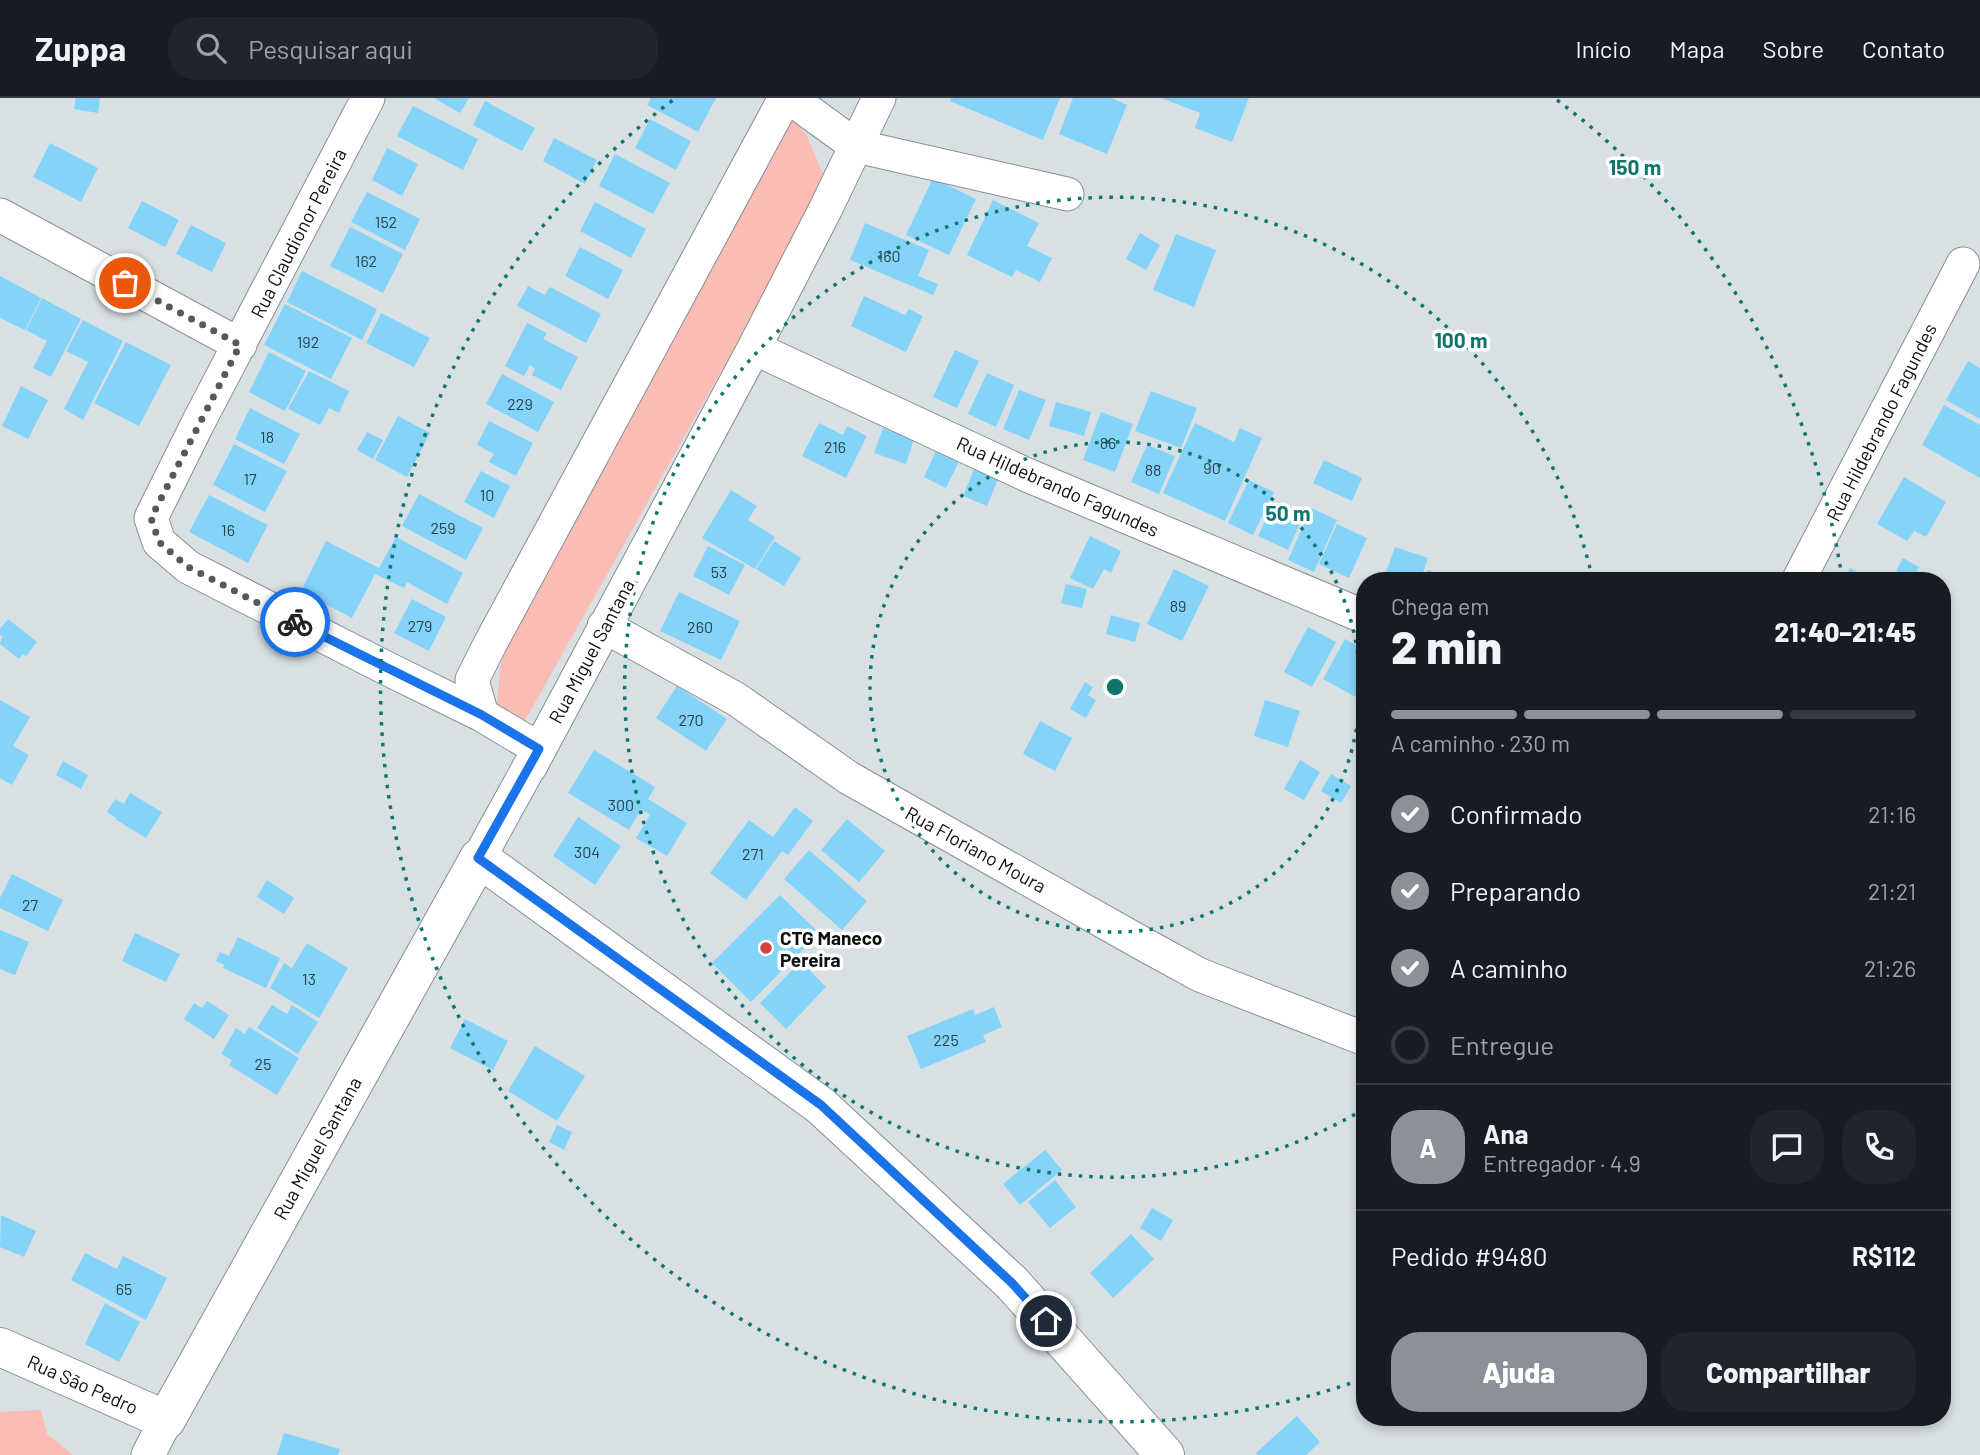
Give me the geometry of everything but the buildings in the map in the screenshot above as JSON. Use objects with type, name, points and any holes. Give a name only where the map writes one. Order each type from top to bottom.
[{"type":"street","name":"Rua Claudionor Pereira","points":[[368,98],[151,518],[159,542],[188,567],[482,715]]},
{"type":"street","points":[[1067,194],[856,146],[787,98],[472,680],[482,715],[539,749],[478,858],[821,1105],[1012,1283],[1165,1455]]},
{"type":"street","name":"Rua Miguel Santana","points":[[148,1455],[540,750],[754,348],[879,98]]},
{"type":"street","points":[[0,215],[240,345]]},
{"type":"street","name":"Rua Hildebrando Fagundes","points":[[1803,572],[1963,264]]},
{"type":"street","name":"Rua Hildebrando Fagundes","points":[[754,348],[1027,475],[1356,613]]},
{"type":"street","name":"Rua Floriano Moura","points":[[604,626],[736,699],[849,778],[1200,975],[1356,1036]]},
{"type":"street","name":"Rua São Pedro","points":[[0,1347],[166,1420]]},
{"type":"shaded area","points":[[787,111],[807,136],[827,183],[523,724],[496,712],[501,663],[520,609]]},
{"type":"shaded area","points":[[41,1410],[47,1434],[73,1455],[0,1455],[0,1412]]},
{"type":"way so far","points":[[125,283],[240,345],[151,518],[159,542],[188,567],[295,622]]},
{"type":"place","name":"CTG Maneco Pereira","points":[[766,948]]},
{"type":"route","points":[[295,622],[482,715],[539,749],[478,858],[821,1105],[1012,1283],[1046,1321]]}]
